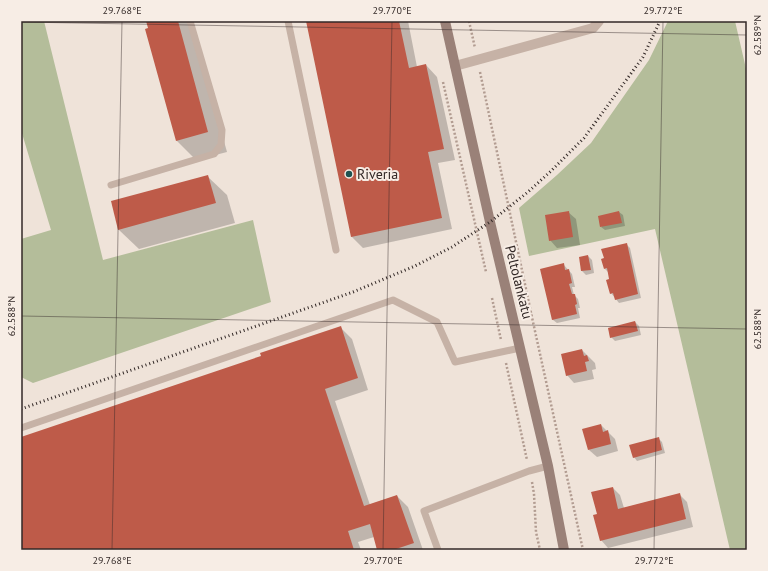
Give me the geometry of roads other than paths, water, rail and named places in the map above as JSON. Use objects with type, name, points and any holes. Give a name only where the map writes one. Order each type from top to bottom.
[{"type":"street","name":"Peltolankatu","points":[[445,21],[490,222],[548,466],[564,550]]},
{"type":"street","points":[[455,66],[593,28],[599,21]]},
{"type":"lane","points":[[111,185],[214,154],[221,145],[222,130],[190,21]]},
{"type":"lane","points":[[288,21],[336,250]]},
{"type":"lane","points":[[21,428],[393,300],[437,322],[455,362],[520,348]]},
{"type":"lane","points":[[438,550],[424,511],[529,471],[548,466]]},
{"type":"railway","points":[[21,409],[353,292],[415,266],[452,247],[490,222],[528,192],[584,138],[643,57],[660,21]]},
{"type":"place","name":"Riveria","points":[[349,174]]}]
